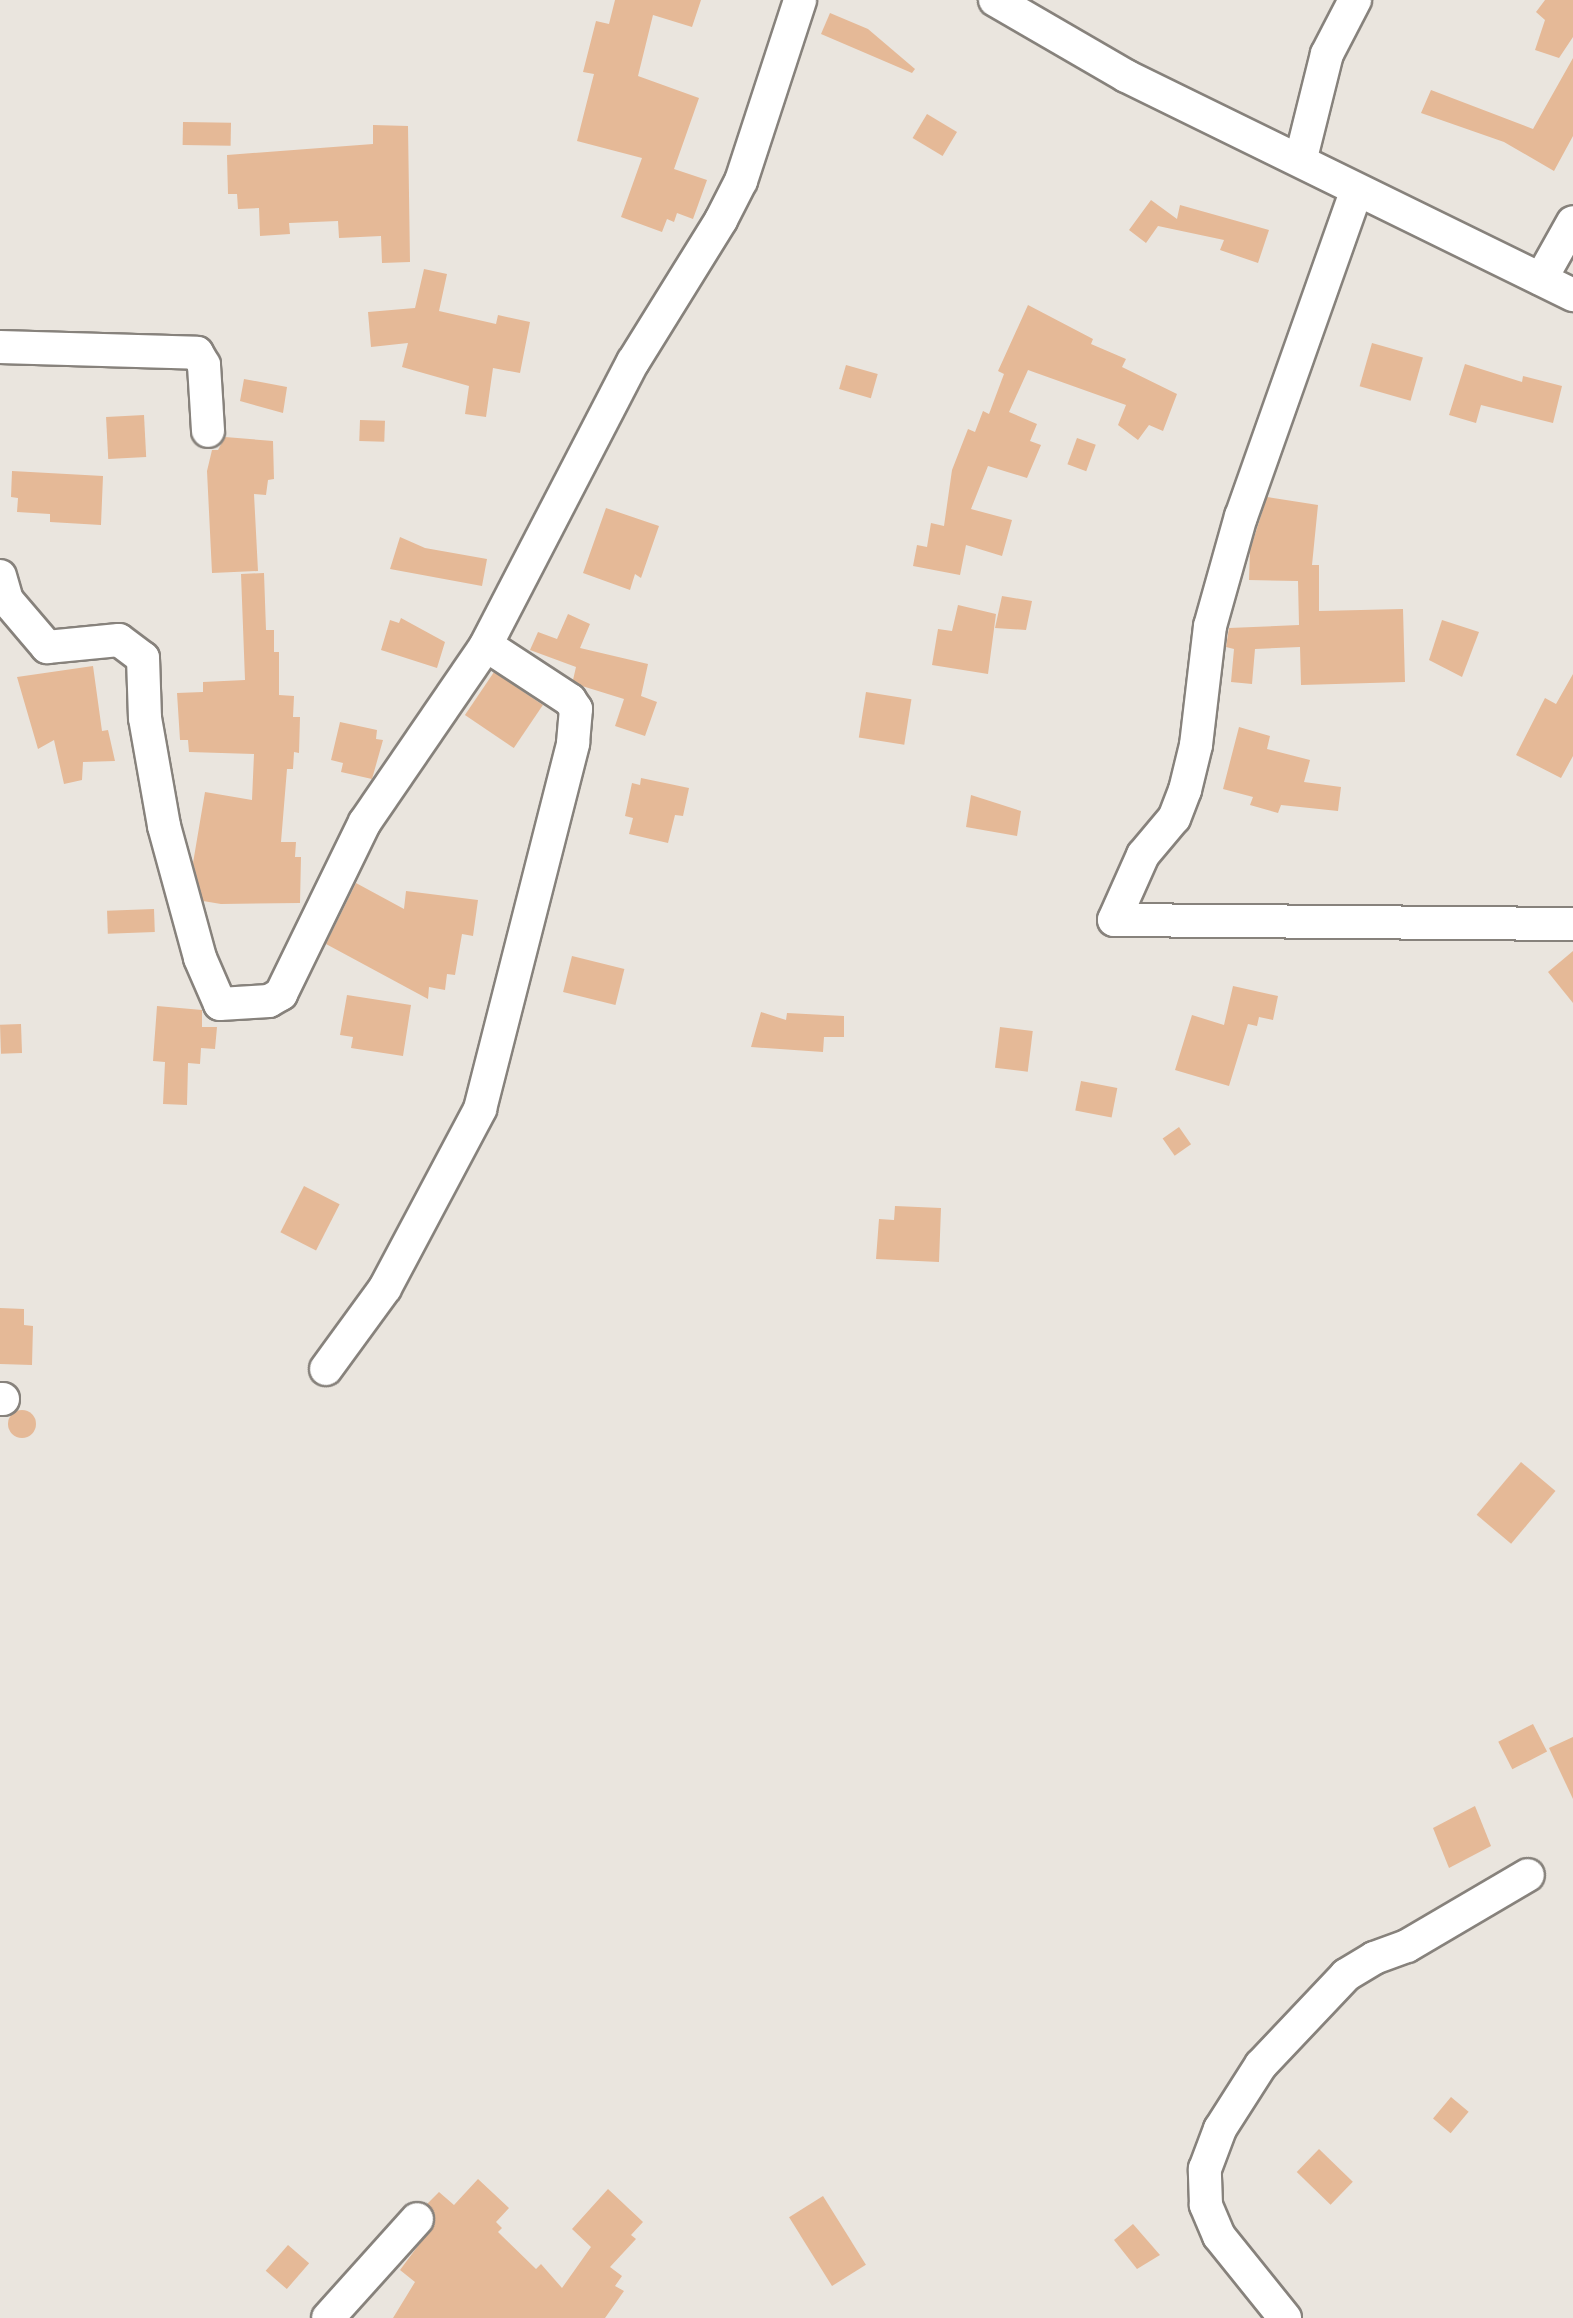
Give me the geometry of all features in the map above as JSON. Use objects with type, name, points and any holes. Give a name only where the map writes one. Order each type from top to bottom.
[{"type":"street","points":[[0,576],[7,600],[47,647],[120,640],[143,658],[145,718],[164,826],[201,958],[220,1004],[269,1001],[281,994],[365,822],[486,645],[633,362],[701,256],[741,181],[800,0]]},
{"type":"street","points":[[995,0],[1126,76],[1301,158],[1356,192],[1573,295]]},
{"type":"street","points":[[1301,158],[1327,54],[1355,0]]},
{"type":"street","points":[[1356,192],[1241,516],[1210,626],[1196,746],[1185,790],[1174,818],[1143,855],[1114,920],[1573,923]]},
{"type":"street","points":[[1541,279],[1573,222]]},
{"type":"street","points":[[0,347],[197,353],[204,365],[208,432]]},
{"type":"street","points":[[326,1368],[385,1288],[480,1109],[573,743],[576,709],[570,699],[486,645]]},
{"type":"street","points":[[1285,2318],[1219,2236],[1206,2205],[1205,2169],[1220,2129],[1261,2065],[1346,1975],[1374,1958],[1407,1946],[1528,1875]]},
{"type":"street","points":[[328,2318],[417,2218]]},
{"type":"building","points":[[615,0],[701,0],[692,27],[653,15],[638,76],[699,98],[674,169],[707,180],[693,219],[677,213],[674,222],[667,219],[662,232],[621,217],[642,158],[577,141],[594,74],[583,72],[596,21],[609,24]]},
{"type":"building","points":[[1545,0],[1573,0],[1573,37],[1559,58],[1535,50],[1545,20],[1536,12]]},
{"type":"building","points":[[830,13],[868,29],[915,69],[912,73],[821,34]]},
{"type":"building","points":[[1573,58],[1573,136],[1554,171],[1504,142],[1421,113],[1431,90],[1533,129]]},
{"type":"building","points":[[927,114],[957,132],[943,156],[913,138]]},
{"type":"building","points":[[183,122],[231,123],[231,146],[183,145]]},
{"type":"building","points":[[373,125],[408,126],[410,262],[382,263],[381,236],[339,238],[338,221],[289,223],[290,234],[260,236],[259,208],[238,209],[237,194],[228,194],[227,155],[373,144]]},
{"type":"building","points":[[1151,200],[1177,219],[1180,205],[1269,230],[1258,263],[1220,250],[1224,240],[1158,226],[1146,243],[1129,230]]},
{"type":"building","points":[[424,269],[447,274],[439,311],[496,324],[498,315],[530,322],[520,373],[493,368],[486,417],[465,414],[469,386],[402,367],[408,343],[371,347],[368,312],[415,308]]},
{"type":"building","points":[[1028,305],[1093,339],[1091,344],[1126,359],[1122,367],[1177,394],[1163,431],[1149,425],[1138,440],[1118,425],[1126,405],[1028,370],[1009,412],[1037,424],[1030,441],[1041,445],[1027,478],[988,466],[971,509],[1012,520],[1002,556],[966,545],[960,575],[913,566],[917,545],[927,547],[931,523],[944,526],[952,470],[968,429],[975,432],[983,411],[989,414],[1004,374],[998,371]]},
{"type":"building","points":[[1372,343],[1423,358],[1411,401],[1360,386]]},
{"type":"building","points":[[1465,364],[1522,382],[1523,376],[1562,386],[1553,423],[1481,405],[1476,423],[1449,415]]},
{"type":"building","points":[[846,365],[878,374],[871,398],[839,389]]},
{"type":"building","points":[[244,379],[287,387],[283,413],[240,401]]},
{"type":"building","points":[[144,415],[146,457],[108,459],[106,417]]},
{"type":"building","points":[[360,420],[385,421],[384,442],[359,441]]},
{"type":"building","points":[[225,437],[273,441],[274,479],[268,480],[266,495],[254,494],[258,571],[212,573],[207,471],[212,450],[218,450]]},
{"type":"building","points":[[1077,438],[1096,445],[1086,471],[1067,464]]},
{"type":"building","points":[[12,471],[103,476],[101,525],[50,522],[50,514],[17,512],[18,498],[11,497]]},
{"type":"building","points":[[1267,497],[1318,505],[1312,565],[1319,565],[1319,611],[1403,609],[1405,682],[1301,685],[1300,647],[1255,649],[1252,684],[1231,682],[1234,649],[1226,647],[1229,628],[1299,625],[1298,581],[1249,580],[1250,550]]},
{"type":"building","points":[[606,508],[659,526],[641,578],[635,574],[630,590],[583,573]]},
{"type":"building","points":[[400,537],[425,548],[487,559],[482,586],[390,569]]},
{"type":"building","points":[[264,573],[266,630],[274,630],[274,652],[279,652],[279,695],[294,696],[293,717],[300,717],[299,753],[294,752],[293,769],[287,769],[281,842],[296,842],[295,857],[301,857],[300,903],[221,904],[203,901],[193,863],[205,792],[252,800],[254,754],[189,752],[188,740],[180,740],[177,693],[203,692],[203,682],[245,680],[241,574]]},
{"type":"building","points":[[1002,596],[1032,601],[1026,630],[995,628]]},
{"type":"building","points":[[958,605],[996,614],[988,674],[932,665],[938,629],[952,631]]},
{"type":"building","points":[[568,614],[590,624],[580,648],[648,664],[641,696],[657,702],[645,736],[615,726],[624,699],[582,686],[573,680],[576,667],[530,650],[538,632],[557,639]]},
{"type":"building","points":[[401,618],[445,642],[437,668],[381,650],[390,620],[399,623]]},
{"type":"building","points":[[1442,620],[1479,632],[1462,677],[1429,660]]},
{"type":"building","points":[[93,666],[102,731],[108,730],[115,761],[83,762],[82,780],[64,784],[54,740],[38,749],[17,677]]},
{"type":"building","points":[[494,672],[543,705],[514,748],[465,715]]},
{"type":"building","points":[[1573,674],[1573,756],[1561,778],[1516,755],[1545,698],[1556,704]]},
{"type":"building","points":[[866,692],[911,699],[904,745],[859,737]]},
{"type":"building","points":[[340,722],[377,730],[376,739],[383,740],[372,779],[341,772],[343,763],[331,760]]},
{"type":"building","points":[[1239,727],[1270,736],[1267,749],[1310,760],[1304,782],[1341,787],[1338,811],[1281,805],[1278,813],[1250,805],[1253,797],[1223,789]]},
{"type":"building","points":[[641,778],[689,788],[683,816],[675,815],[668,843],[629,834],[633,818],[625,816],[632,783],[640,785]]},
{"type":"building","points":[[971,795],[1021,811],[1017,836],[966,827]]},
{"type":"building","points":[[356,883],[404,909],[406,891],[478,900],[473,936],[462,934],[455,975],[447,974],[445,990],[429,987],[428,999],[326,944]]},
{"type":"building","points":[[154,909],[155,932],[108,934],[107,911]]},
{"type":"building","points":[[1573,951],[1573,1003],[1548,972]]},
{"type":"building","points":[[572,956],[624,969],[615,1005],[563,992]]},
{"type":"building","points":[[1233,986],[1278,996],[1273,1020],[1259,1017],[1257,1026],[1248,1024],[1229,1086],[1175,1070],[1192,1015],[1224,1025]]},
{"type":"building","points":[[347,995],[411,1005],[403,1056],[351,1048],[353,1037],[340,1035]]},
{"type":"building","points":[[157,1006],[202,1010],[202,1027],[217,1027],[215,1049],[201,1048],[200,1064],[188,1063],[187,1105],[163,1104],[165,1062],[153,1061]]},
{"type":"building","points":[[761,1012],[786,1020],[787,1013],[844,1016],[844,1037],[824,1037],[823,1052],[751,1047]]},
{"type":"building","points":[[21,1024],[22,1053],[1,1054],[0,1025]]},
{"type":"building","points":[[1000,1027],[1033,1031],[1028,1072],[995,1068]]},
{"type":"building","points":[[1081,1081],[1117,1088],[1112,1118],[1075,1110]]},
{"type":"building","points":[[1179,1127],[1191,1144],[1175,1156],[1163,1138]]},
{"type":"building","points":[[304,1186],[340,1204],[316,1250],[280,1232]]},
{"type":"building","points":[[895,1206],[941,1208],[939,1262],[876,1259],[879,1219],[894,1220]]},
{"type":"building","points":[[0,1308],[24,1309],[24,1325],[33,1326],[32,1365],[0,1364]]},
{"type":"building","points":[[22,1410],[32,1414],[36,1424],[32,1434],[22,1438],[12,1434],[8,1424],[12,1414]]},
{"type":"building","points":[[1521,1462],[1555,1491],[1511,1544],[1477,1515]]},
{"type":"building","points":[[1533,1724],[1547,1752],[1512,1769],[1498,1742]]},
{"type":"building","points":[[1573,1737],[1573,1799],[1549,1748]]},
{"type":"building","points":[[1475,1806],[1491,1846],[1449,1868],[1433,1828]]},
{"type":"building","points":[[1451,2097],[1469,2112],[1451,2133],[1433,2118]]},
{"type":"building","points":[[1319,2149],[1353,2182],[1331,2205],[1297,2172]]},
{"type":"building","points":[[478,2179],[509,2208],[496,2222],[502,2228],[498,2232],[536,2269],[541,2264],[562,2288],[591,2247],[572,2229],[608,2189],[643,2222],[631,2235],[636,2239],[610,2267],[622,2276],[615,2286],[624,2291],[605,2318],[393,2318],[415,2282],[400,2270],[435,2223],[427,2204],[439,2192],[454,2205]]},
{"type":"building","points":[[823,2196],[866,2265],[832,2286],[789,2217]]},
{"type":"building","points":[[1133,2224],[1160,2255],[1137,2269],[1114,2240]]},
{"type":"building","points":[[288,2245],[309,2263],[287,2289],[266,2271]]}]
